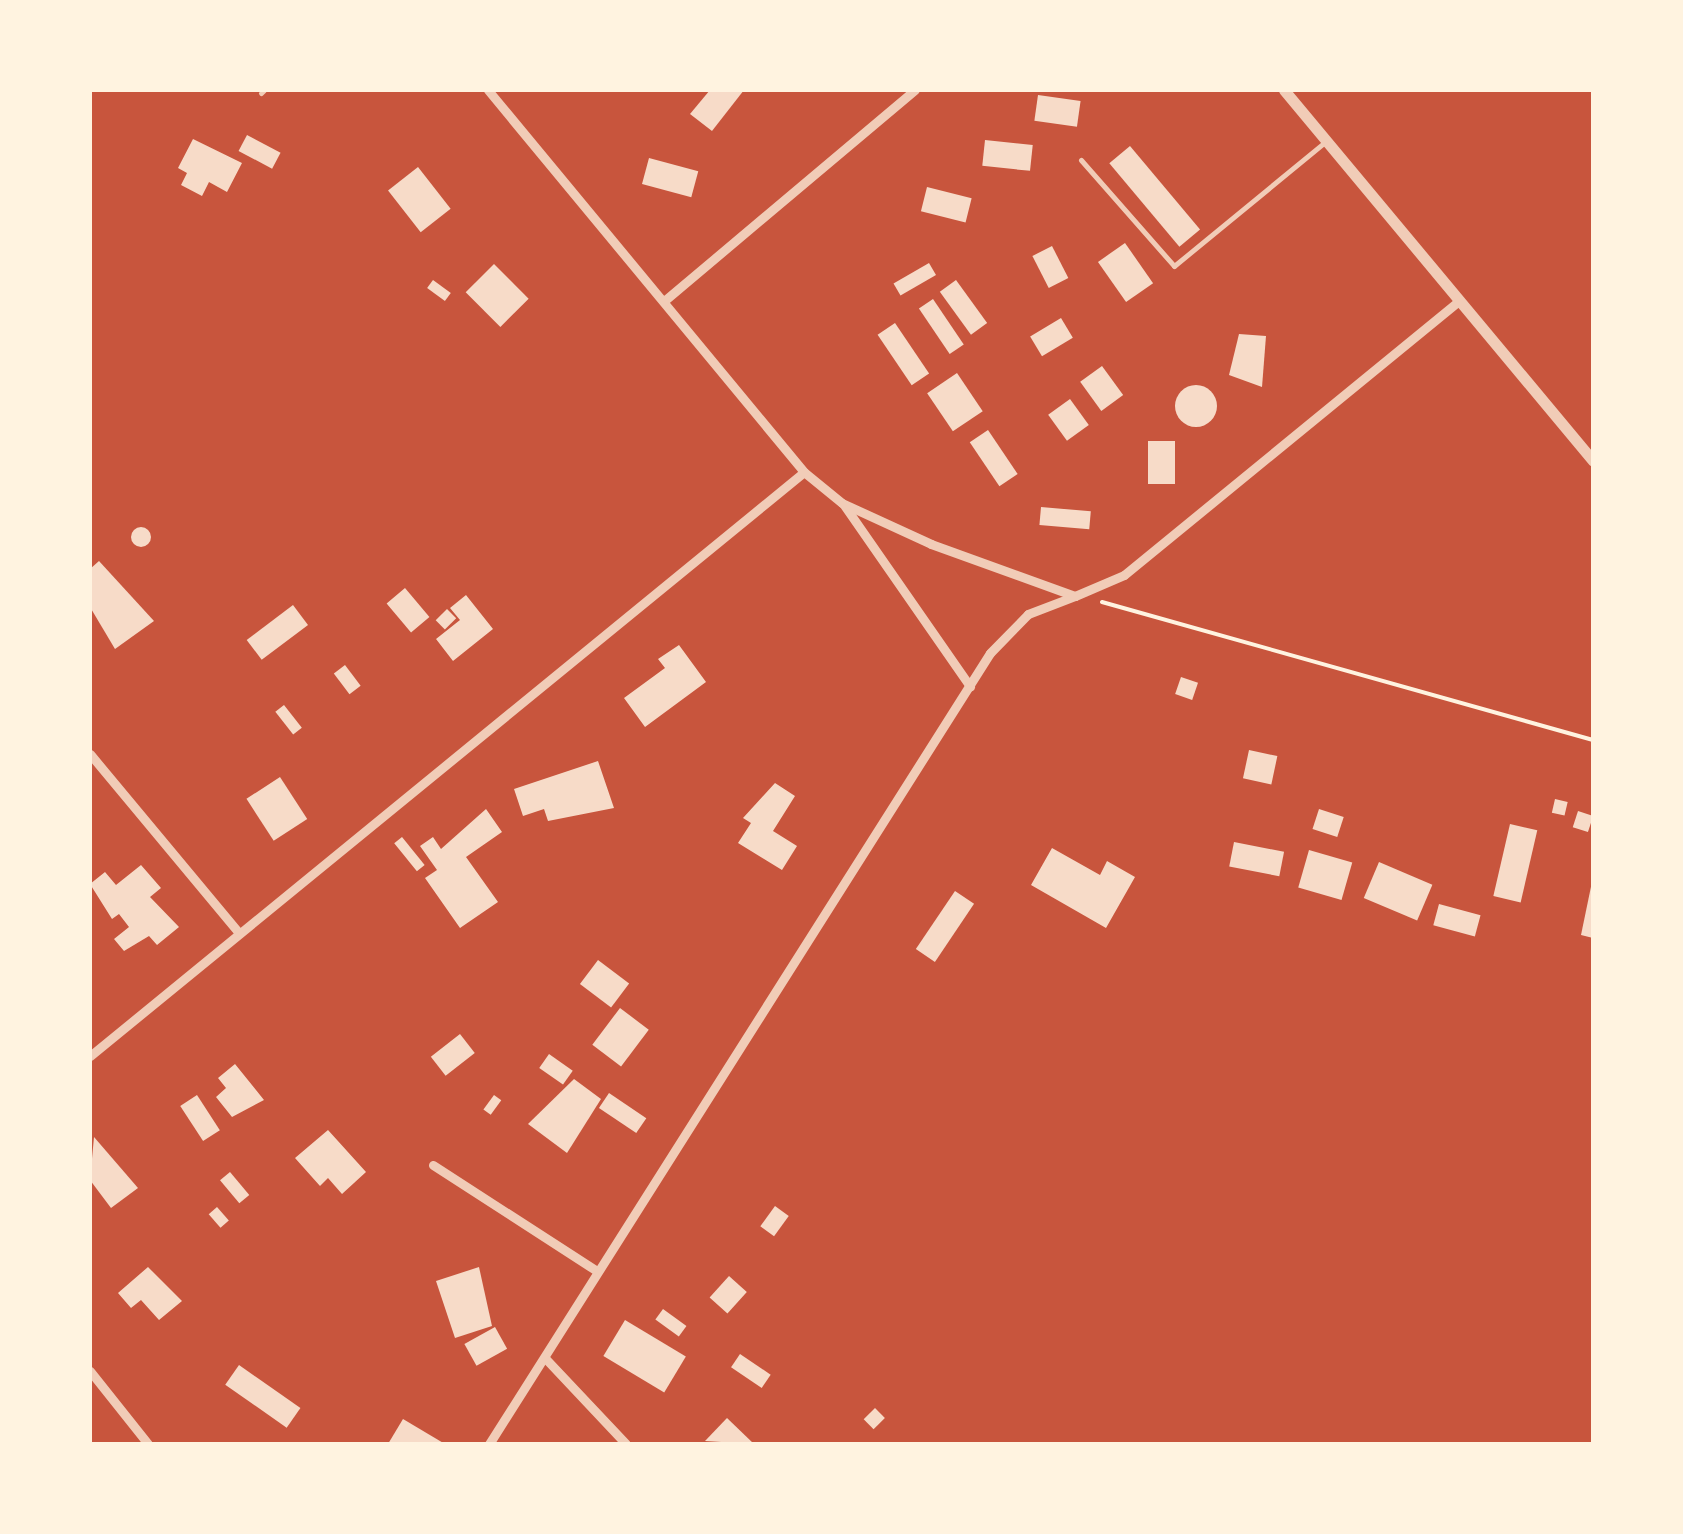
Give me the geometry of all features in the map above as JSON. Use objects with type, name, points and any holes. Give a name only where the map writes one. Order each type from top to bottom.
[{"type":"street","points":[[488,90],[804,472],[842,503],[970,686]]},
{"type":"street","points":[[664,301],[915,90]]},
{"type":"street","points":[[1284,90],[1593,461]]},
{"type":"street","points":[[490,1444],[545,1358],[594,1270],[970,686],[1028,614],[1124,575],[1458,302]]},
{"type":"street","points":[[90,1056],[804,472]]},
{"type":"street","points":[[842,503],[1074,596]]},
{"type":"street","points":[[90,754],[239,933]]},
{"type":"street","points":[[433,1165],[594,1270]]},
{"type":"street","points":[[545,1358],[626,1444]]},
{"type":"street","points":[[90,1371],[148,1444]]},
{"type":"lane","points":[[1081,160],[1174,266],[1326,142]]},
{"type":"path","points":[[1074,596],[1593,740]]},
{"type":"building","points":[[710,90],[744,90],[712,131],[690,114]]},
{"type":"building","points":[[1038,95],[1081,101],[1077,127],[1034,121]]},
{"type":"building","points":[[247,135],[281,153],[272,169],[239,151]]},
{"type":"building","points":[[193,139],[242,163],[227,192],[209,182],[202,196],[181,185],[187,173],[178,168]]},
{"type":"building","points":[[985,140],[1033,145],[1030,171],[982,166]]},
{"type":"building","points":[[1130,146],[1200,229],[1179,247],[1109,163]]},
{"type":"building","points":[[649,158],[698,171],[691,197],[642,184]]},
{"type":"building","points":[[418,167],[451,209],[421,232],[388,190]]},
{"type":"building","points":[[927,187],[972,198],[966,222],[921,211]]},
{"type":"building","points":[[1125,243],[1153,283],[1126,302],[1098,262]]},
{"type":"building","points":[[1052,246],[1068,278],[1049,288],[1032,256]]},
{"type":"building","points":[[929,263],[936,275],[900,296],[893,284]]},
{"type":"building","points":[[494,264],[529,299],[500,327],[466,292]]},
{"type":"building","points":[[433,280],[451,293],[445,301],[427,288]]},
{"type":"building","points":[[956,280],[987,323],[971,335],[940,292]]},
{"type":"building","points":[[933,299],[964,345],[950,354],[919,309]]},
{"type":"building","points":[[1061,318],[1073,338],[1042,356],[1030,337]]},
{"type":"building","points":[[895,323],[929,374],[912,385],[878,335]]},
{"type":"building","points":[[1239,334],[1266,336],[1262,387],[1229,375]]},
{"type":"building","points":[[1102,366],[1123,395],[1101,411],[1080,382]]},
{"type":"building","points":[[957,373],[983,411],[953,431],[927,393]]},
{"type":"building","points":[[1196,385],[1211,391],[1217,406],[1211,421],[1196,427],[1181,421],[1175,406],[1181,391]]},
{"type":"building","points":[[1070,399],[1089,425],[1067,441],[1048,415]]},
{"type":"building","points":[[988,430],[1018,474],[999,486],[970,442]]},
{"type":"building","points":[[1148,441],[1175,441],[1175,484],[1148,484]]},
{"type":"building","points":[[1041,507],[1091,511],[1089,529],[1039,525]]},
{"type":"building","points":[[137,527],[145,527],[151,537],[145,547],[137,547],[131,541],[131,533]]},
{"type":"building","points":[[99,561],[154,621],[115,649],[90,607],[90,569]]},
{"type":"building","points":[[405,588],[429,617],[411,633],[387,603]]},
{"type":"building","points":[[466,595],[493,629],[453,661],[436,639],[460,620],[450,608]]},
{"type":"building","points":[[293,605],[308,625],[262,660],[247,640]]},
{"type":"building","points":[[447,609],[456,618],[445,630],[436,620]]},
{"type":"building","points":[[679,645],[706,682],[645,727],[624,698],[665,668],[658,659]]},
{"type":"building","points":[[345,665],[361,686],[349,694],[334,673]]},
{"type":"building","points":[[1181,677],[1198,683],[1192,700],[1175,694]]},
{"type":"building","points":[[284,705],[302,728],[293,735],[275,712]]},
{"type":"building","points":[[1249,750],[1277,756],[1271,784],[1243,778]]},
{"type":"building","points":[[598,761],[614,808],[548,821],[544,809],[523,816],[514,789]]},
{"type":"building","points":[[280,777],[307,819],[274,841],[246,799]]},
{"type":"building","points":[[775,783],[795,796],[773,831],[797,846],[782,870],[738,843],[751,823],[743,818]]},
{"type":"building","points":[[1555,799],[1568,802],[1565,816],[1552,813]]},
{"type":"building","points":[[486,809],[502,832],[466,857],[498,902],[460,928],[425,878],[437,870],[420,846],[433,837],[441,849]]},
{"type":"building","points":[[1319,809],[1344,817],[1337,837],[1313,829]]},
{"type":"building","points":[[1578,811],[1593,816],[1588,832],[1573,827]]},
{"type":"building","points":[[1510,824],[1537,830],[1521,902],[1493,896]]},
{"type":"building","points":[[402,837],[425,865],[417,871],[394,843]]},
{"type":"building","points":[[1234,842],[1284,852],[1279,876],[1229,867]]},
{"type":"building","points":[[1052,848],[1100,875],[1107,861],[1135,877],[1106,928],[1031,885]]},
{"type":"building","points":[[1309,850],[1352,862],[1342,900],[1298,887]]},
{"type":"building","points":[[1379,862],[1432,885],[1417,921],[1364,898]]},
{"type":"building","points":[[141,865],[161,888],[150,897],[179,927],[157,945],[149,936],[124,951],[114,939],[129,927],[119,914],[112,919],[90,884],[105,872],[116,885]]},
{"type":"building","points":[[1593,877],[1593,938],[1581,935]]},
{"type":"building","points":[[955,891],[974,904],[935,962],[916,949]]},
{"type":"building","points":[[1439,904],[1481,915],[1475,936],[1433,925]]},
{"type":"building","points":[[598,960],[629,983],[611,1007],[580,984]]},
{"type":"building","points":[[620,1008],[649,1030],[621,1066],[592,1045]]},
{"type":"building","points":[[460,1034],[475,1053],[446,1076],[431,1057]]},
{"type":"building","points":[[549,1054],[573,1071],[563,1085],[539,1068]]},
{"type":"building","points":[[235,1064],[264,1100],[232,1117],[216,1097],[226,1088],[218,1078]]},
{"type":"building","points":[[574,1079],[601,1099],[567,1153],[528,1124]]},
{"type":"building","points":[[609,1093],[646,1118],[636,1133],[599,1108]]},
{"type":"building","points":[[197,1095],[220,1130],[203,1141],[180,1106]]},
{"type":"building","points":[[494,1095],[501,1100],[491,1115],[483,1110]]},
{"type":"building","points":[[328,1130],[366,1172],[342,1194],[328,1178],[320,1186],[295,1158]]},
{"type":"building","points":[[94,1137],[138,1188],[111,1208],[90,1180]]},
{"type":"building","points":[[230,1172],[249,1195],[239,1203],[220,1180]]},
{"type":"building","points":[[775,1206],[789,1216],[774,1236],[760,1226]]},
{"type":"building","points":[[217,1207],[229,1221],[221,1228],[209,1214]]},
{"type":"building","points":[[148,1267],[182,1301],[159,1320],[141,1300],[131,1308],[118,1293]]},
{"type":"building","points":[[479,1267],[492,1326],[455,1338],[436,1281]]},
{"type":"building","points":[[729,1276],[747,1292],[727,1314],[710,1298]]},
{"type":"building","points":[[663,1309],[686,1326],[679,1337],[655,1320]]},
{"type":"building","points":[[625,1320],[686,1357],[664,1393],[603,1356]]},
{"type":"building","points":[[495,1327],[507,1349],[477,1366],[464,1344]]},
{"type":"building","points":[[740,1354],[771,1375],[762,1388],[731,1367]]},
{"type":"building","points":[[239,1365],[300,1408],[287,1428],[225,1385]]},
{"type":"building","points":[[875,1408],[885,1418],[874,1429],[864,1419]]},
{"type":"building","points":[[727,1418],[754,1444],[705,1441]]},
{"type":"building","points":[[403,1419],[445,1444],[388,1444]]}]
